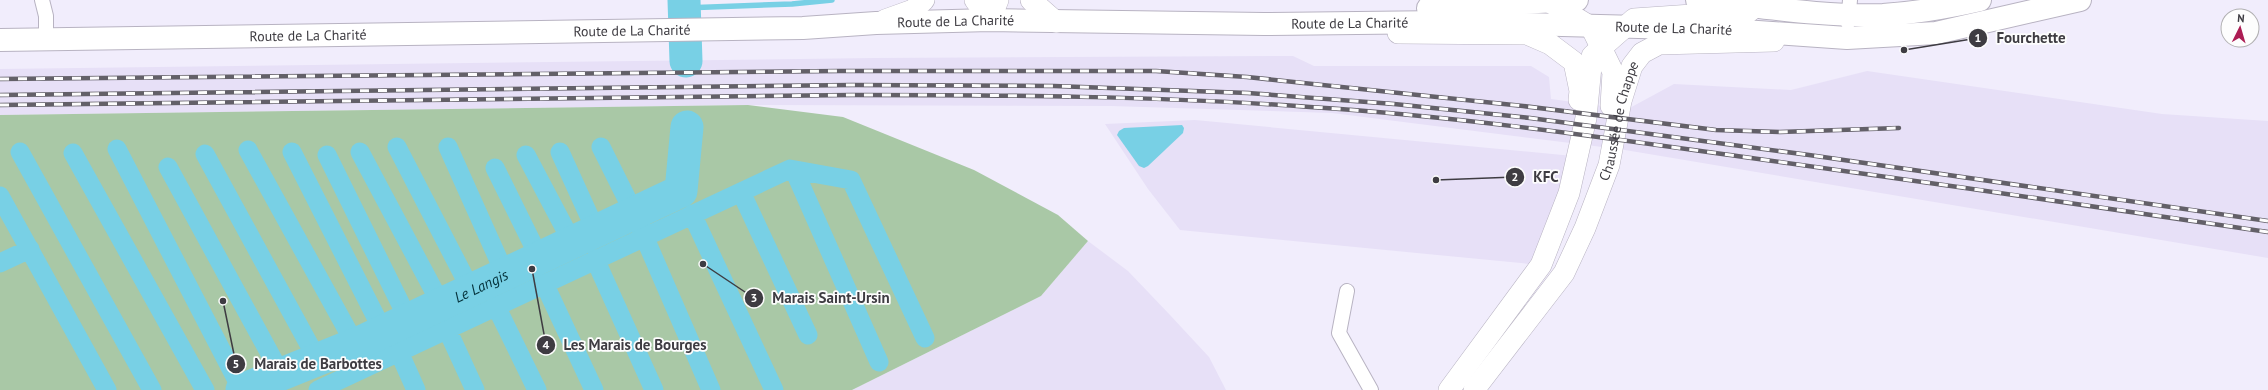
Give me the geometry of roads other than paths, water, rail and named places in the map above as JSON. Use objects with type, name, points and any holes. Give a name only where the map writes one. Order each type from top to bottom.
[{"type":"main road","points":[[876,22],[913,10],[924,0]]},
{"type":"main road","points":[[975,0],[990,20]]},
{"type":"main road","points":[[990,20],[998,0]]},
{"type":"main road","points":[[1031,0],[1056,22]]},
{"type":"main road","name":"Route de La Charité","points":[[1264,24],[1318,14],[1577,0]]},
{"type":"main road","name":"Route de La Charité","points":[[1697,0],[1780,8],[1849,7],[1884,14],[1957,5],[1980,0]]},
{"type":"main road","name":"Route de La Charité","points":[[0,40],[662,31],[803,28],[876,22],[990,20],[1264,24],[1444,22],[1624,28],[1715,29],[1847,38],[1936,33],[2080,0]]},
{"type":"main road","points":[[1548,1],[1591,27]]},
{"type":"main road","name":"Chaussée de Chappe","points":[[1449,390],[1541,265],[1569,193],[1586,118],[1592,56],[1634,19],[1780,8]]},
{"type":"main road","name":"Chaussée de Chappe","points":[[1264,24],[1311,32],[1527,34],[1550,44],[1574,62],[1580,91],[1569,193]]},
{"type":"main road","name":"Chaussée de Chappe","points":[[1585,228],[1601,178],[1610,121],[1613,72],[1591,27]]},
{"type":"main road","name":"Chaussée de Chappe","points":[[1474,390],[1564,273],[1585,228],[1608,165],[1621,101],[1632,66],[1642,54],[1659,44],[1847,38]]},
{"type":"street","points":[[42,0],[46,16],[46,39]]},
{"type":"street","points":[[1847,38],[1849,7]]},
{"type":"street","points":[[1347,290],[1339,333],[1371,390]]},
{"type":"water","points":[[1182,125],[1184,128],[1183,133],[1144,168],[1139,166],[1117,135],[1119,131],[1124,128]]},
{"type":"waterway","name":"Le Langis","points":[[684,0],[686,61]]},
{"type":"waterway","points":[[684,8],[792,4],[832,0]]},
{"type":"waterway","name":"Le Langis","points":[[242,390],[361,342],[681,191],[687,127]]},
{"type":"waterway","points":[[397,147],[471,290]]},
{"type":"waterway","points":[[448,147],[505,274]]},
{"type":"waterway","points":[[601,147],[634,213],[711,390]]},
{"type":"waterway","points":[[117,149],[242,390]]},
{"type":"waterway","points":[[248,150],[355,344]]},
{"type":"waterway","points":[[20,152],[152,390]]},
{"type":"waterway","points":[[292,152],[383,331]]},
{"type":"waterway","points":[[360,152],[441,304]]},
{"type":"waterway","points":[[560,152],[596,231]]},
{"type":"waterway","points":[[73,153],[205,390]]},
{"type":"waterway","points":[[205,154],[317,359]]},
{"type":"waterway","points":[[327,155],[408,319]]},
{"type":"waterway","points":[[526,155],[572,242]]},
{"type":"waterway","points":[[168,167],[281,374]]},
{"type":"waterway","points":[[495,168],[539,257]]},
{"type":"waterway","points":[[318,390],[790,169],[851,180],[925,338]]},
{"type":"waterway","points":[[794,170],[879,362]]},
{"type":"waterway","points":[[741,192],[808,335]]},
{"type":"waterway","points":[[0,196],[107,390]]},
{"type":"waterway","points":[[692,214],[774,390]]},
{"type":"waterway","points":[[0,263],[30,249]]},
{"type":"waterway","points":[[595,259],[654,390]]},
{"type":"waterway","points":[[544,283],[594,390]]},
{"type":"waterway","points":[[496,306],[537,390]]},
{"type":"waterway","points":[[447,329],[475,390]]},
{"type":"waterway","points":[[399,352],[416,390]]},
{"type":"railway","points":[[0,79],[840,71],[1156,71],[1247,77],[1523,106],[1716,130],[1780,132],[1899,128]]},
{"type":"railway","points":[[0,95],[852,85],[1054,86],[1248,93],[1394,104],[1530,118],[1809,155],[2268,221]]},
{"type":"railway","points":[[0,105],[852,95],[967,95],[1138,98],[1253,103],[1419,116],[1527,128],[1875,175],[2268,232]]},
{"type":"place","name":"Fourchette","points":[[1904,50]]},
{"type":"place","name":"KFC","points":[[1436,180]]},
{"type":"place","name":"Marais Saint-Ursin","points":[[703,264]]},
{"type":"place","name":"Les Marais de Bourges","points":[[532,269]]},
{"type":"place","name":"Marais de Barbottes","points":[[223,301]]}]
